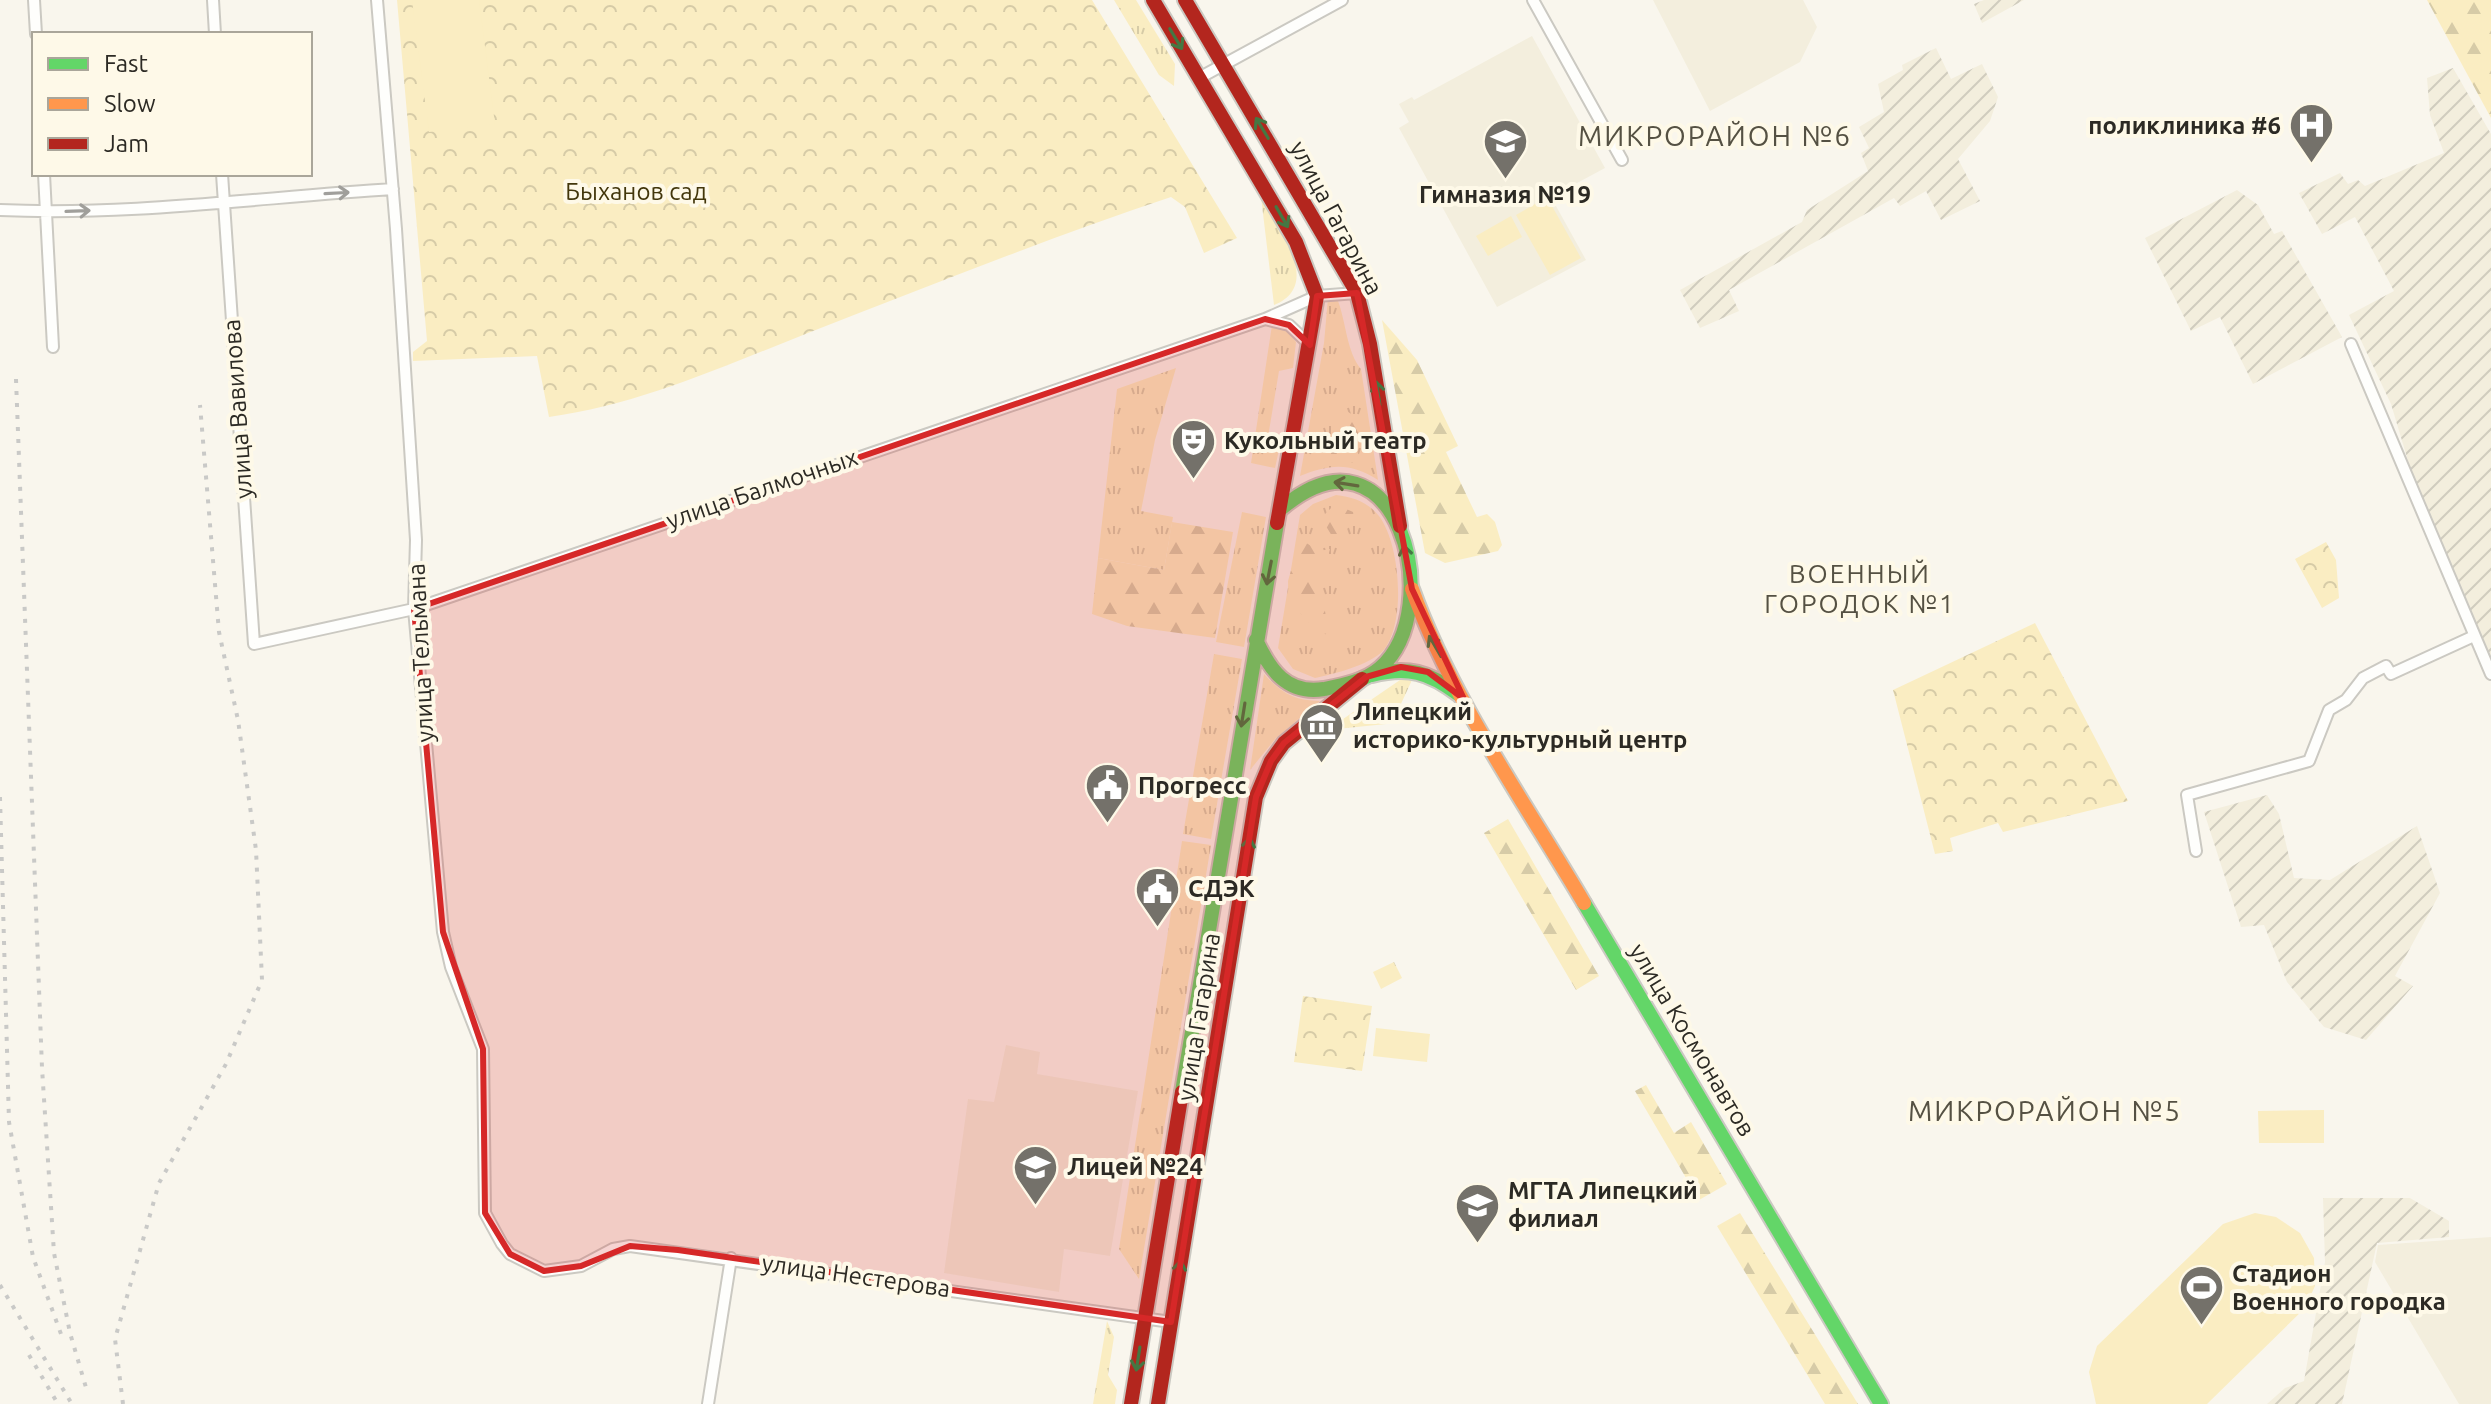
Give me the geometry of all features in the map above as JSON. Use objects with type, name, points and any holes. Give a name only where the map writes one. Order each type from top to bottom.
[{"type":"main road","name":"улица Гагарина","points":[[1153,0],[1296,242],[1317,296],[1282,508]]},
{"type":"main road","name":"улица Гагарина","points":[[1185,0],[1357,293],[1370,344],[1400,526]]},
{"type":"main road","points":[[1346,482],[1379,496],[1400,526],[1412,589],[1405,628],[1391,655],[1364,678],[1316,690],[1288,686],[1271,670],[1256,639],[1282,508],[1311,486],[1346,482]]},
{"type":"main road","name":"улица Космонавтов","points":[[1412,589],[1428,633],[1464,699],[1881,1404]]},
{"type":"main road","name":"улица Гагарина","points":[[1131,1404],[1256,639]]},
{"type":"main road","name":"улица Космонавтов","points":[[1364,678],[1401,667],[1428,672],[1464,699]]},
{"type":"main road","name":"улица Гагарина","points":[[1158,1404],[1256,797],[1271,761],[1284,743],[1364,678]]},
{"type":"street","points":[[34,0],[36,32]]},
{"type":"street","points":[[213,0],[215,32]]},
{"type":"street","name":"улица Тельмана","points":[[377,0],[416,540],[414,609],[443,932],[451,967],[483,1049],[485,1213],[510,1254],[544,1271]]},
{"type":"street","points":[[1199,78],[1342,0]]},
{"type":"street","points":[[1533,0],[1622,160]]},
{"type":"street","points":[[44,176],[53,347]]},
{"type":"street","name":"улица Вавилова","points":[[222,176],[254,644]]},
{"type":"street","points":[[0,210],[46,212],[223,206],[322,193],[393,189]]},
{"type":"street","name":"улица Балмочных","points":[[254,644],[414,609],[1265,319],[1317,296],[1357,293]]},
{"type":"street","points":[[1265,319],[1289,325],[1310,345]]},
{"type":"street","points":[[2351,344],[2491,674]]},
{"type":"street","points":[[2196,851],[2187,795],[2309,761],[2329,710],[2346,700],[2363,678],[2386,666],[2391,674],[2474,636]]},
{"type":"street","name":"улица Нестерова","points":[[544,1271],[581,1266],[613,1249],[630,1246],[1171,1322]]},
{"type":"street","points":[[708,1404],[731,1258]]},
{"type":"highlighted area","points":[[1357,293],[1412,589],[1464,699],[1428,672],[1401,667],[1366,677],[1284,743],[1271,761],[1256,797],[1171,1322],[678,1250],[630,1246],[581,1266],[544,1271],[510,1254],[485,1213],[483,1049],[443,932],[414,609],[1265,319],[1289,325],[1310,345],[1317,296]]},
{"type":"shaded area","points":[[1653,0],[1803,0],[1817,27],[1800,62],[1710,111]]},
{"type":"shaded area","points":[[1984,0],[2024,0],[1982,23],[1974,4]]},
{"type":"shaded area","name":"Гимназия №19","points":[[1532,36],[1605,168],[1551,197],[1586,260],[1497,307],[1399,128],[1409,122],[1399,104],[1412,97],[1414,100]]},
{"type":"shaded area","points":[[1936,48],[1951,79],[1982,64],[1998,97],[1990,121],[1958,159],[1980,201],[1941,220],[1926,191],[1900,206],[1894,198],[1729,290],[1739,311],[1700,328],[1680,290],[1802,222],[1807,210],[1868,171],[1861,153],[1869,148],[1859,127],[1884,112],[1878,84],[1903,70],[1902,65]]},
{"type":"shaded area","points":[[2453,68],[2491,134],[2491,658],[2415,484],[2391,404],[2349,315],[2394,291],[2355,217],[2322,234],[2299,193],[2340,173],[2348,184],[2358,180],[2365,186],[2444,153],[2430,115],[2427,78]]},
{"type":"shaded area","points":[[2237,190],[2258,205],[2274,234],[2282,231],[2342,337],[2253,384],[2220,317],[2191,331],[2145,238]]},
{"type":"shaded area","points":[[2267,795],[2279,814],[2294,878],[2330,880],[2417,826],[2440,893],[2395,976],[2413,986],[2366,1040],[2324,1027],[2287,982],[2264,925],[2241,927],[2204,812]]},
{"type":"shaded area","name":"Лицей №24","points":[[1006,1045],[1040,1052],[1037,1074],[1138,1091],[1110,1256],[1064,1249],[1059,1292],[944,1273],[968,1099],[994,1102]]},
{"type":"shaded area","points":[[2323,1198],[2410,1198],[2449,1221],[2449,1237],[2377,1243],[2342,1404],[2267,1404],[2285,1388],[2304,1381],[2325,1262]]},
{"type":"shaded area","points":[[2491,1237],[2491,1404],[2459,1404],[2375,1262],[2378,1245]]},
{"type":"green space","name":"Быханов сад","points":[[397,0],[1092,0],[1237,238],[1204,253],[1185,207],[1171,197],[989,263],[681,383],[616,403],[549,417],[537,356],[413,361],[413,352],[427,341]]},
{"type":"green space","points":[[412,0],[479,0],[495,124],[429,132]]},
{"type":"green space","points":[[1114,0],[1136,0],[1175,64],[1174,86],[1159,75]]},
{"type":"green space","points":[[2427,0],[2491,0],[2491,118]]},
{"type":"green space","points":[[1261,197],[1286,239],[1296,270],[1295,284],[1288,296],[1274,305]]},
{"type":"green space","points":[[1547,197],[1581,258],[1550,275],[1516,215]]},
{"type":"green space","points":[[1511,216],[1522,237],[1488,256],[1476,236]]},
{"type":"green space","points":[[1328,298],[1338,301],[1350,346],[1361,369],[1378,480],[1358,470],[1340,467],[1300,476],[1324,343]]},
{"type":"green space","points":[[1382,320],[1417,360],[1458,446],[1446,452],[1477,517],[1487,514],[1495,522],[1502,545],[1498,551],[1445,563],[1425,553]]},
{"type":"green space","points":[[1272,325],[1287,330],[1296,342],[1293,368],[1279,371],[1267,443],[1279,450],[1275,468],[1251,463]]},
{"type":"green space","points":[[1176,368],[1155,440],[1141,511],[1173,517],[1164,570],[1098,558],[1117,389]]},
{"type":"green space","points":[[1343,409],[1363,421],[1365,442],[1355,448],[1359,455],[1353,463],[1333,459],[1331,454],[1335,418]]},
{"type":"green space","points":[[1336,495],[1365,504],[1375,511],[1386,528],[1396,563],[1398,603],[1391,638],[1383,651],[1360,665],[1315,678],[1293,669],[1278,648],[1300,515],[1313,504]]},
{"type":"green space","points":[[1335,504],[1353,512],[1354,519],[1343,535],[1332,536],[1321,518]]},
{"type":"green space","points":[[1242,512],[1266,517],[1244,647],[1216,642]]},
{"type":"green space","points":[[1172,522],[1233,532],[1215,638],[1127,626],[1092,614],[1098,558],[1164,570]]},
{"type":"green space","points":[[1300,539],[1319,551],[1330,549],[1327,559],[1317,564],[1313,574],[1321,587],[1326,617],[1347,626],[1342,636],[1316,629],[1289,606],[1288,581]]},
{"type":"green space","points":[[2326,542],[2336,560],[2339,598],[2322,608],[2295,559]]},
{"type":"green space","points":[[2035,623],[2128,801],[2003,832],[1998,823],[1950,838],[1953,851],[1935,854],[1893,690]]},
{"type":"green space","points":[[1214,654],[1242,659],[1211,839],[1183,834]]},
{"type":"green space","points":[[1264,674],[1289,695],[1320,701],[1276,738],[1250,770]]},
{"type":"green space","points":[[1400,680],[1412,680],[1400,706],[1386,724],[1327,730]]},
{"type":"green space","points":[[1508,819],[1599,976],[1576,990],[1484,833]]},
{"type":"green space","points":[[1182,841],[1211,845],[1139,1279],[1119,1249]]},
{"type":"green space","points":[[1394,962],[1402,978],[1381,989],[1373,972]]},
{"type":"green space","points":[[1303,996],[1372,1006],[1362,1071],[1294,1062]]},
{"type":"green space","points":[[1376,1028],[1430,1034],[1427,1062],[1373,1056]]},
{"type":"green space","points":[[1646,1085],[1674,1133],[1691,1122],[1727,1184],[1699,1200],[1635,1091]]},
{"type":"green space","points":[[2324,1110],[2324,1143],[2259,1143],[2258,1111]]},
{"type":"green space","points":[[1740,1213],[1858,1404],[1825,1404],[1717,1226]]},
{"type":"green space","name":"Стадион Военного городка","points":[[2255,1213],[2276,1217],[2300,1233],[2314,1258],[2315,1286],[2305,1308],[2207,1404],[2096,1404],[2089,1372],[2097,1346],[2223,1224]]},
{"type":"green space","points":[[1107,1321],[1114,1337],[1108,1375],[1117,1390],[1115,1404],[1093,1404]]},
{"type":"railway","points":[[16,379],[42,1068],[54,1253],[70,1333],[87,1391]]},
{"type":"railway","points":[[123,1404],[115,1339],[159,1183],[226,1064],[262,980],[256,850],[238,720],[219,632],[200,405]]},
{"type":"railway","points":[[0,797],[9,1122],[33,1257],[61,1334]]},
{"type":"railway","points":[[0,1285],[72,1404]]},
{"type":"railway","points":[[29,1355],[58,1404]]},
{"type":"traffic: fast","points":[[1256,640],[1267,661],[1290,684],[1311,690],[1339,686],[1361,679],[1380,668],[1400,640],[1410,604],[1409,566],[1400,530],[1381,500],[1355,484],[1322,485],[1282,508]]},
{"type":"traffic: fast","points":[[1182,1092],[1277,523]]},
{"type":"traffic: fast","points":[[1372,675],[1397,671],[1418,673],[1437,680],[1458,694]]},
{"type":"traffic: fast","points":[[1584,903],[1881,1404]]},
{"type":"traffic: slow","points":[[1412,589],[1428,630],[1468,710],[1584,903]]},
{"type":"traffic: jam","points":[[1153,0],[1296,242],[1317,296],[1277,523]]},
{"type":"traffic: jam","points":[[1185,0],[1357,293],[1370,344],[1400,526]]},
{"type":"traffic: jam","points":[[1158,1404],[1256,797],[1271,761],[1284,743],[1362,679]]},
{"type":"traffic: jam","points":[[1131,1404],[1182,1092]]},
{"type":"place","name":"поликлиника #6","points":[[2312,165]]},
{"type":"place","name":"Гимназия №19","points":[[1505,180]]},
{"type":"place","name":"Кукольный театр","points":[[1193,480]]},
{"type":"place","name":"Липецкий историко-культурный центр","points":[[1322,765]]},
{"type":"place","name":"Прогресс","points":[[1107,825]]},
{"type":"place","name":"СДЭК","points":[[1157,928]]},
{"type":"place","name":"Лицей №24","points":[[1036,1206]]},
{"type":"place","name":"МГТА Липецкий филиал","points":[[1477,1244]]},
{"type":"place","name":"Стадион Военного городка","points":[[2201,1327]]},
{"type":"district","name":"МИКРОРАЙОН №6","points":[[1715,136]]},
{"type":"district","name":"ВОЕННЫЙ ГОРОДОК №1","points":[[1860,589]]},
{"type":"district","name":"МИКРОРАЙОН №5","points":[[2045,1111]]}]
